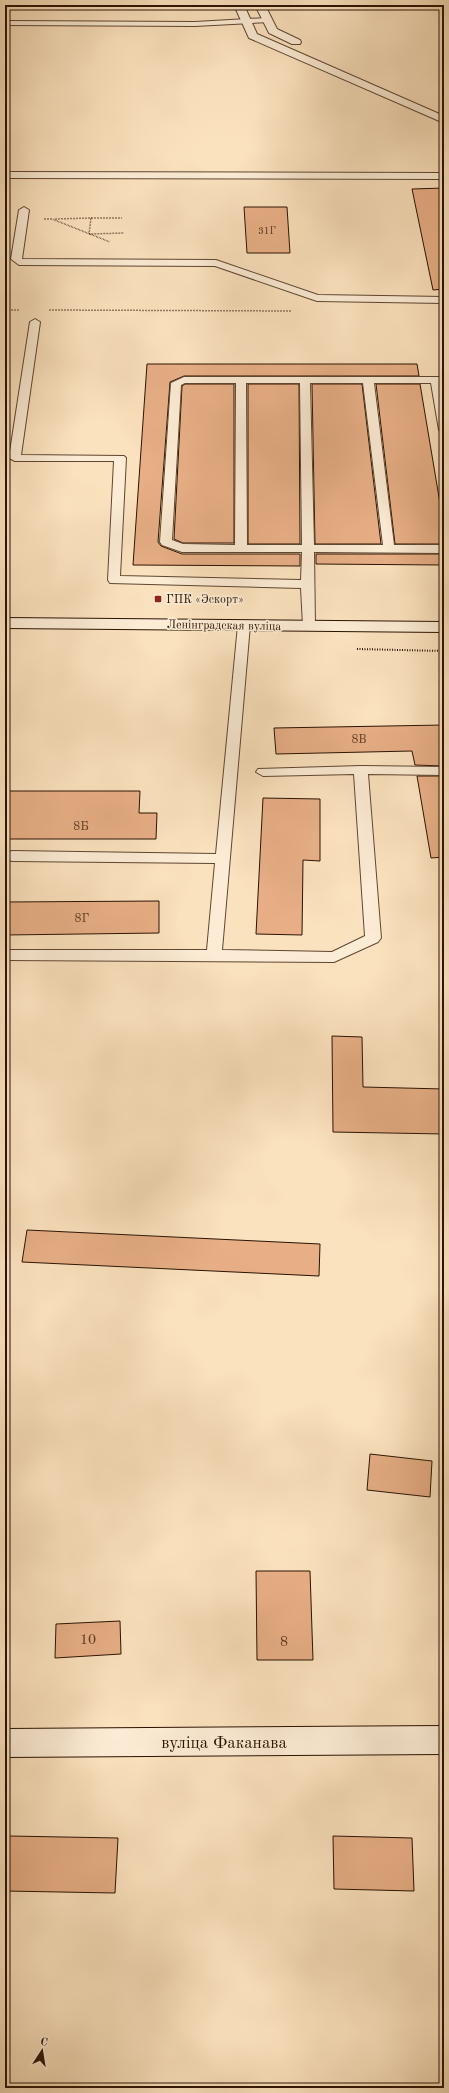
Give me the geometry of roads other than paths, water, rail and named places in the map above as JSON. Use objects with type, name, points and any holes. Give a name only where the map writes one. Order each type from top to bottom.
[{"type":"street","points":[[239,5],[253,36],[444,120]]},
{"type":"street","points":[[260,5],[273,31],[336,60]]},
{"type":"street","name":"Ленінградская вуліца","points":[[5,623],[444,627]]},
{"type":"street","name":"вуліца Факанава","points":[[5,1743],[444,1740]]},
{"type":"lane","points":[[5,23],[195,24],[267,20]]},
{"type":"lane","points":[[5,175],[444,176]]},
{"type":"lane","points":[[24,214],[16,259],[19,262],[216,263],[321,299],[444,300]]},
{"type":"lane","points":[[35,322],[15,458],[120,458],[114,580],[307,584]]},
{"type":"lane","points":[[444,430],[440,380],[184,380],[176,383],[166,542],[182,548],[444,549]]},
{"type":"lane","points":[[241,380],[241,548]]},
{"type":"lane","points":[[305,380],[308,548],[307,584],[309,626]]},
{"type":"lane","points":[[368,380],[389,549]]},
{"type":"lane","points":[[214,956],[244,626]]},
{"type":"lane","points":[[5,956],[334,957],[373,938],[360,770]]},
{"type":"lane","points":[[263,772],[360,770],[444,771]]},
{"type":"lane","points":[[12,856],[223,859]]},
{"type":"place","name":"ГПК «Эскорт»","points":[[158,599]]}]
